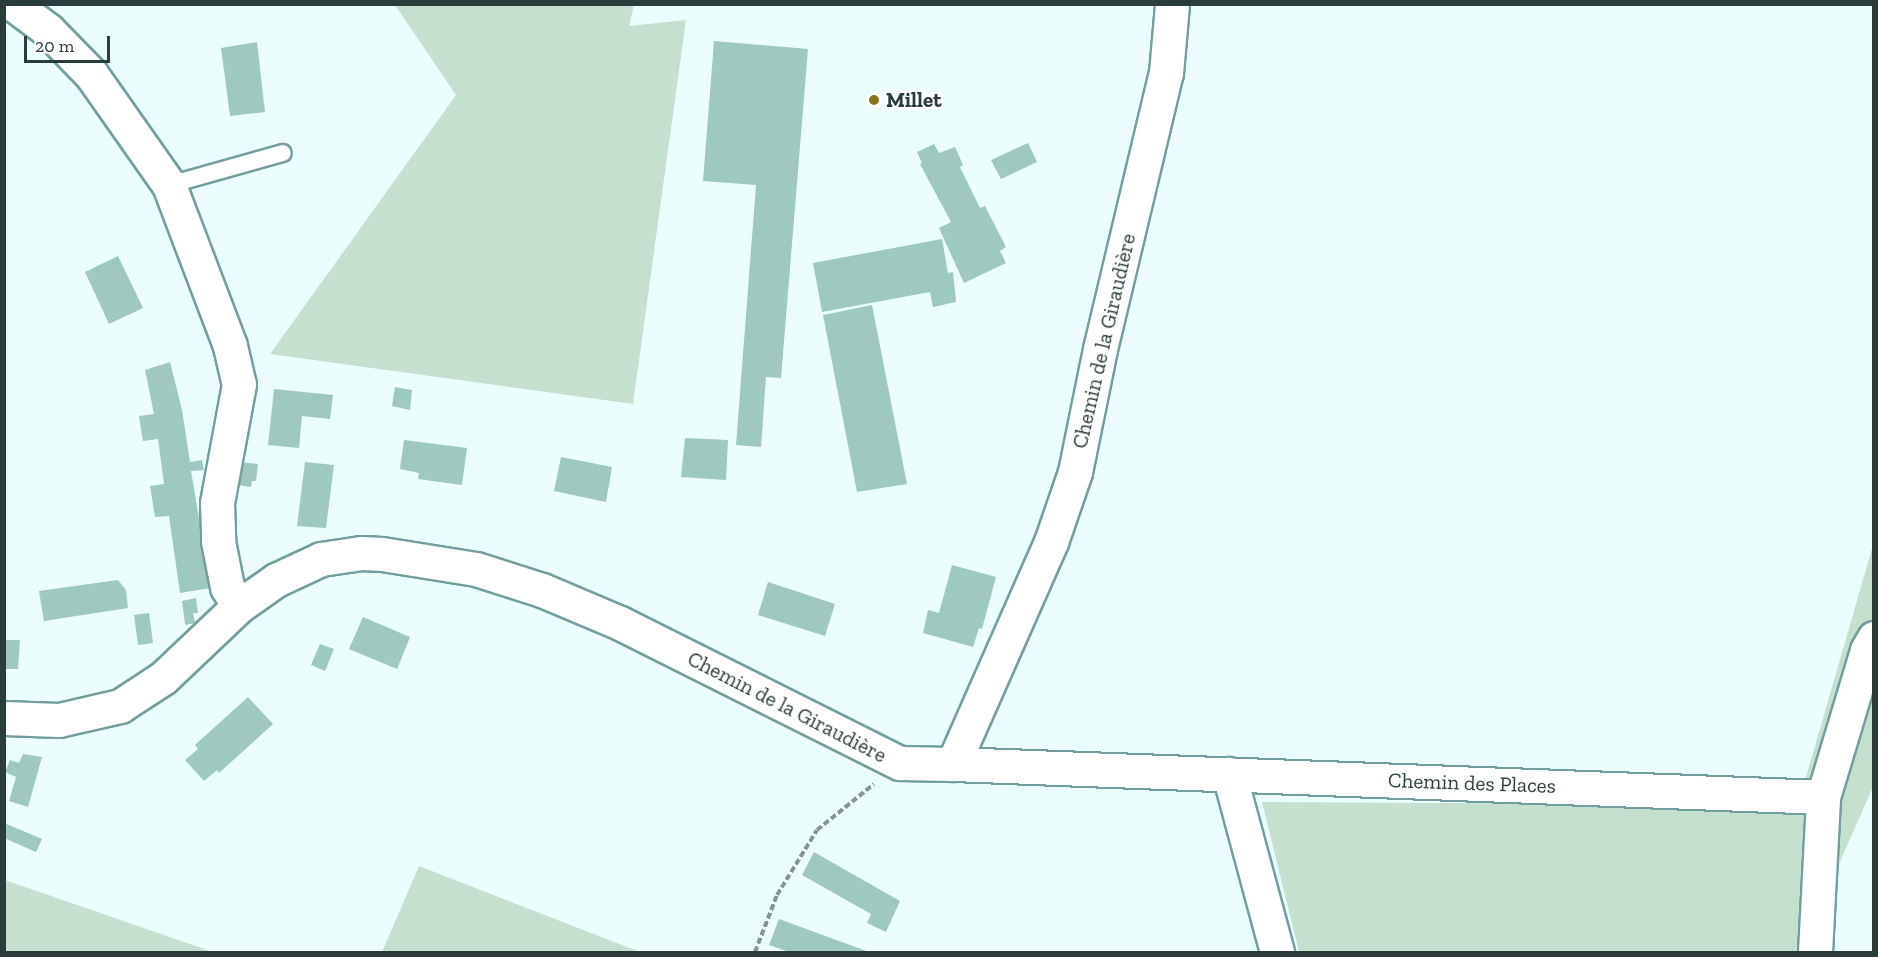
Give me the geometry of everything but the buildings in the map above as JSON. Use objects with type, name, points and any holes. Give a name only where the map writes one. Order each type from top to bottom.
[{"type":"street","points":[[13,4],[48,30],[91,74],[169,185],[230,346],[239,384],[217,503],[218,541],[227,587],[239,606]]},
{"type":"street","name":"Chemin de la Giraudière","points":[[4,718],[59,720],[120,706],[164,678],[239,606],[299,567],[342,555],[382,554],[476,569],[577,603],[900,763],[953,764],[1051,542],[1075,472],[1100,350],[1166,73],[1172,4]]},
{"type":"street","points":[[1815,952],[1823,797],[1867,650],[1874,638]]},
{"type":"street","name":"Chemin des Places","points":[[953,764],[1823,797]]},
{"type":"street","points":[[1229,774],[1277,952]]},
{"type":"lane","points":[[169,185],[283,153]]},
{"type":"path","points":[[755,952],[777,895],[817,830],[900,763]]},
{"type":"green space","points":[[395,5],[634,5],[629,26],[686,20],[633,404],[270,354],[456,95]]},
{"type":"green space","points":[[1873,545],[1873,787],[1839,864],[1824,952],[1299,952],[1262,802],[1798,805]]},
{"type":"green space","points":[[419,866],[640,952],[382,952]]},
{"type":"green space","points":[[5,880],[213,952],[5,952]]},
{"type":"place","name":"Millet","points":[[874,100]]}]
